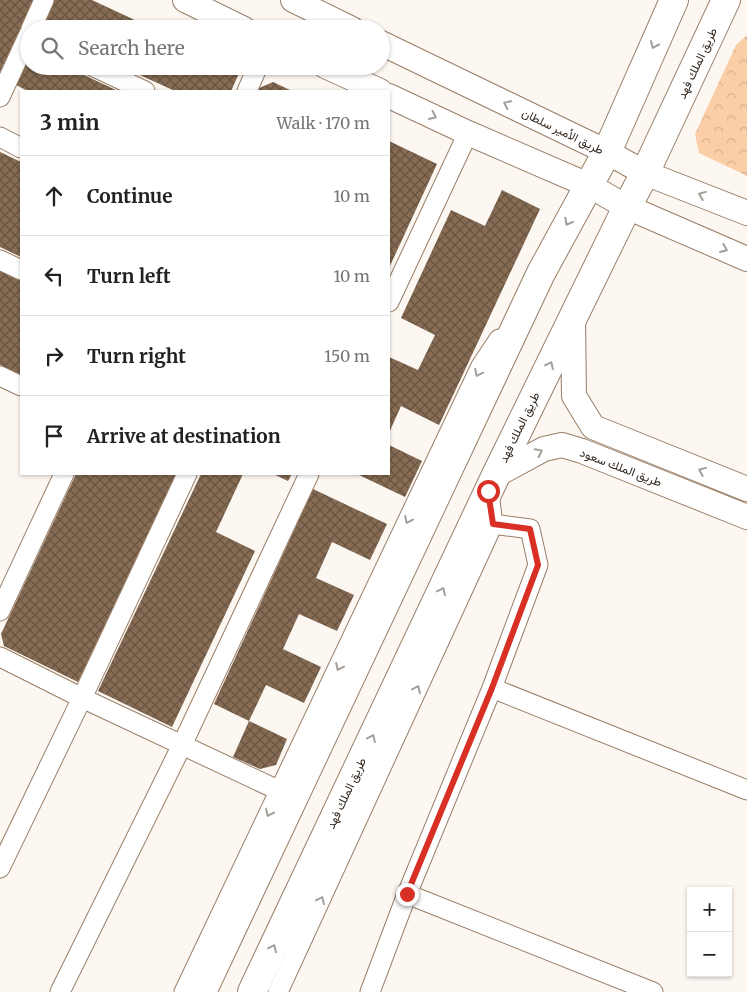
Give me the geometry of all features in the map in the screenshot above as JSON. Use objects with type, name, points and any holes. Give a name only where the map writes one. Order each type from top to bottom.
[{"type":"highway","points":[[202,992],[541,273],[607,152],[674,0]]},
{"type":"highway","name":"طريق الملك فهد","points":[[252,992],[492,483],[645,173],[726,0]]},
{"type":"main road","points":[[184,0],[225,20]]},
{"type":"main road","points":[[293,0],[334,20]]},
{"type":"main road","name":"طريق الأمير سلطان","points":[[390,47],[607,152],[645,173],[747,213]]},
{"type":"main road","points":[[343,75],[374,90]]},
{"type":"main road","points":[[390,97],[588,185],[627,207],[747,259]]},
{"type":"main road","points":[[573,318],[574,396],[593,427],[747,489]]},
{"type":"main road","name":"طريق الملك سعود","points":[[492,483],[544,449],[562,445],[582,451],[747,517]]},
{"type":"street","points":[[35,20],[44,0]]},
{"type":"street","points":[[0,96],[20,53]]},
{"type":"street","points":[[111,75],[143,90]]},
{"type":"street","points":[[247,90],[254,75]]},
{"type":"street","points":[[390,300],[468,133]]},
{"type":"street","points":[[0,137],[20,147]]},
{"type":"street","points":[[0,260],[20,270]]},
{"type":"street","points":[[184,992],[481,366],[541,273]]},
{"type":"street","points":[[0,376],[20,386]]},
{"type":"street","points":[[0,611],[64,475]]},
{"type":"street","points":[[0,868],[188,475]]},
{"type":"street","points":[[60,992],[182,745],[309,475]]},
{"type":"street","points":[[278,992],[493,524],[492,483]]},
{"type":"street","points":[[370,992],[407,894],[492,688],[538,565],[530,529],[493,524]]},
{"type":"street","points":[[0,657],[82,698],[280,791]]},
{"type":"street","points":[[492,688],[747,790]]},
{"type":"street","points":[[407,894],[653,992]]},
{"type":"green space","points":[[747,35],[747,176],[699,153],[695,134],[736,45]]},
{"type":"building","points":[[0,0],[34,0],[25,20],[20,20],[20,30],[0,72]]},
{"type":"building","points":[[49,0],[92,0],[135,20],[44,20]]},
{"type":"building","points":[[20,75],[84,75],[116,90],[26,90],[16,85]]},
{"type":"building","points":[[140,75],[238,75],[231,90],[173,90]]},
{"type":"building","points":[[273,82],[290,90],[256,90]]},
{"type":"building","points":[[390,141],[437,164],[390,266]]},
{"type":"building","points":[[0,152],[20,162],[20,257],[0,247]]},
{"type":"building","points":[[502,190],[540,209],[439,425],[401,406],[390,431],[390,357],[418,370],[435,335],[401,318],[451,210],[485,226]]},
{"type":"building","points":[[0,269],[20,279],[20,375],[0,365]]},
{"type":"building","points":[[390,445],[422,461],[405,497],[359,475],[390,475]]},
{"type":"building","points":[[76,475],[176,475],[78,682],[4,646],[1,634]]},
{"type":"building","points":[[201,475],[243,475],[216,532],[255,551],[172,727],[98,691]]},
{"type":"building","points":[[275,475],[291,475],[288,481]]},
{"type":"building","points":[[313,489],[387,524],[370,560],[332,542],[316,578],[354,595],[337,631],[299,614],[283,649],[321,667],[304,703],[266,685],[249,721],[214,704]]},
{"type":"building","points":[[249,721],[287,739],[276,765],[260,769],[233,757]]},
{"type":"route","points":[[407,894],[492,688],[538,565],[530,529],[493,524],[488,491]]}]
